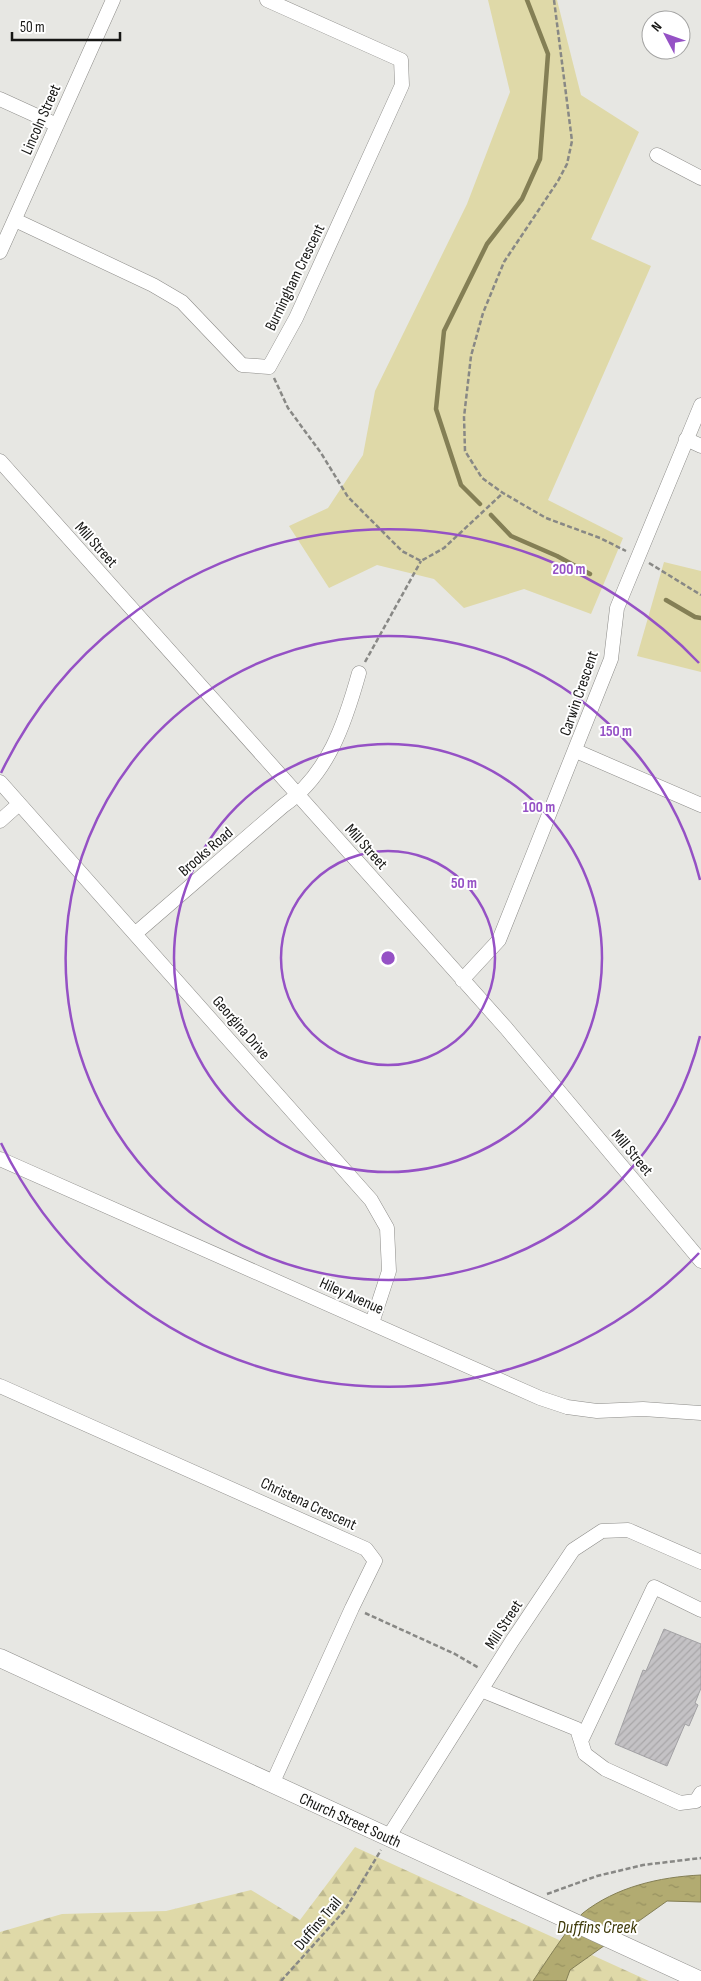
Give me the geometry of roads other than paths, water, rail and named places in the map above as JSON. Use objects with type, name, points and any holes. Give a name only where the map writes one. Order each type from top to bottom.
[{"type":"main road","name":"Church Street South","points":[[0,1658],[273,1782],[385,1843],[563,1918],[661,1961],[701,1981]]},
{"type":"street","name":"Lincoln Street","points":[[0,252],[113,0]]},
{"type":"street","name":"Burningham Crescent","points":[[15,220],[153,285],[182,302],[242,365],[269,367],[296,318],[402,86],[401,60],[267,0]]},
{"type":"street","points":[[0,99],[57,125]]},
{"type":"street","points":[[657,155],[701,178]]},
{"type":"street","name":"Carwin Crescent","points":[[462,980],[500,940],[611,659],[617,608],[701,405]]},
{"type":"street","points":[[686,439],[701,446]]},
{"type":"street","name":"Mill Street","points":[[0,461],[506,1028],[701,1261]]},
{"type":"street","name":"Brooks Road","points":[[136,934],[283,806],[297,796],[318,774],[347,714],[359,673]]},
{"type":"street","points":[[576,751],[701,805]]},
{"type":"street","name":"Georgina Drive","points":[[0,782],[370,1200],[386,1228],[389,1271],[372,1323]]},
{"type":"street","points":[[0,821],[19,804]]},
{"type":"street","name":"Hiley Avenue","points":[[0,1159],[492,1378],[567,1407],[597,1411],[642,1409],[701,1412]]},
{"type":"street","name":"Christena Crescent","points":[[0,1386],[366,1549],[375,1561],[273,1782]]},
{"type":"street","name":"Mill Street","points":[[385,1843],[490,1675],[573,1550],[602,1531],[628,1530],[701,1562]]},
{"type":"street","points":[[581,1741],[654,1587],[701,1610]]},
{"type":"street","points":[[481,1690],[577,1729],[585,1754],[605,1769],[680,1803],[696,1800],[701,1793]]},
{"type":"water","name":"Duffins Creek","points":[[701,1875],[701,1902],[667,1901],[570,1970],[566,1981],[533,1981],[571,1926],[583,1913],[596,1904],[609,1896],[639,1885],[669,1878]]},
{"type":"waterway","points":[[480,504],[461,485],[436,409],[444,331],[487,244],[522,199],[540,159],[548,54],[527,0]]},
{"type":"waterway","points":[[491,515],[511,536],[557,556],[590,574]]},
{"type":"waterway","points":[[666,600],[695,617],[701,618]]}]
